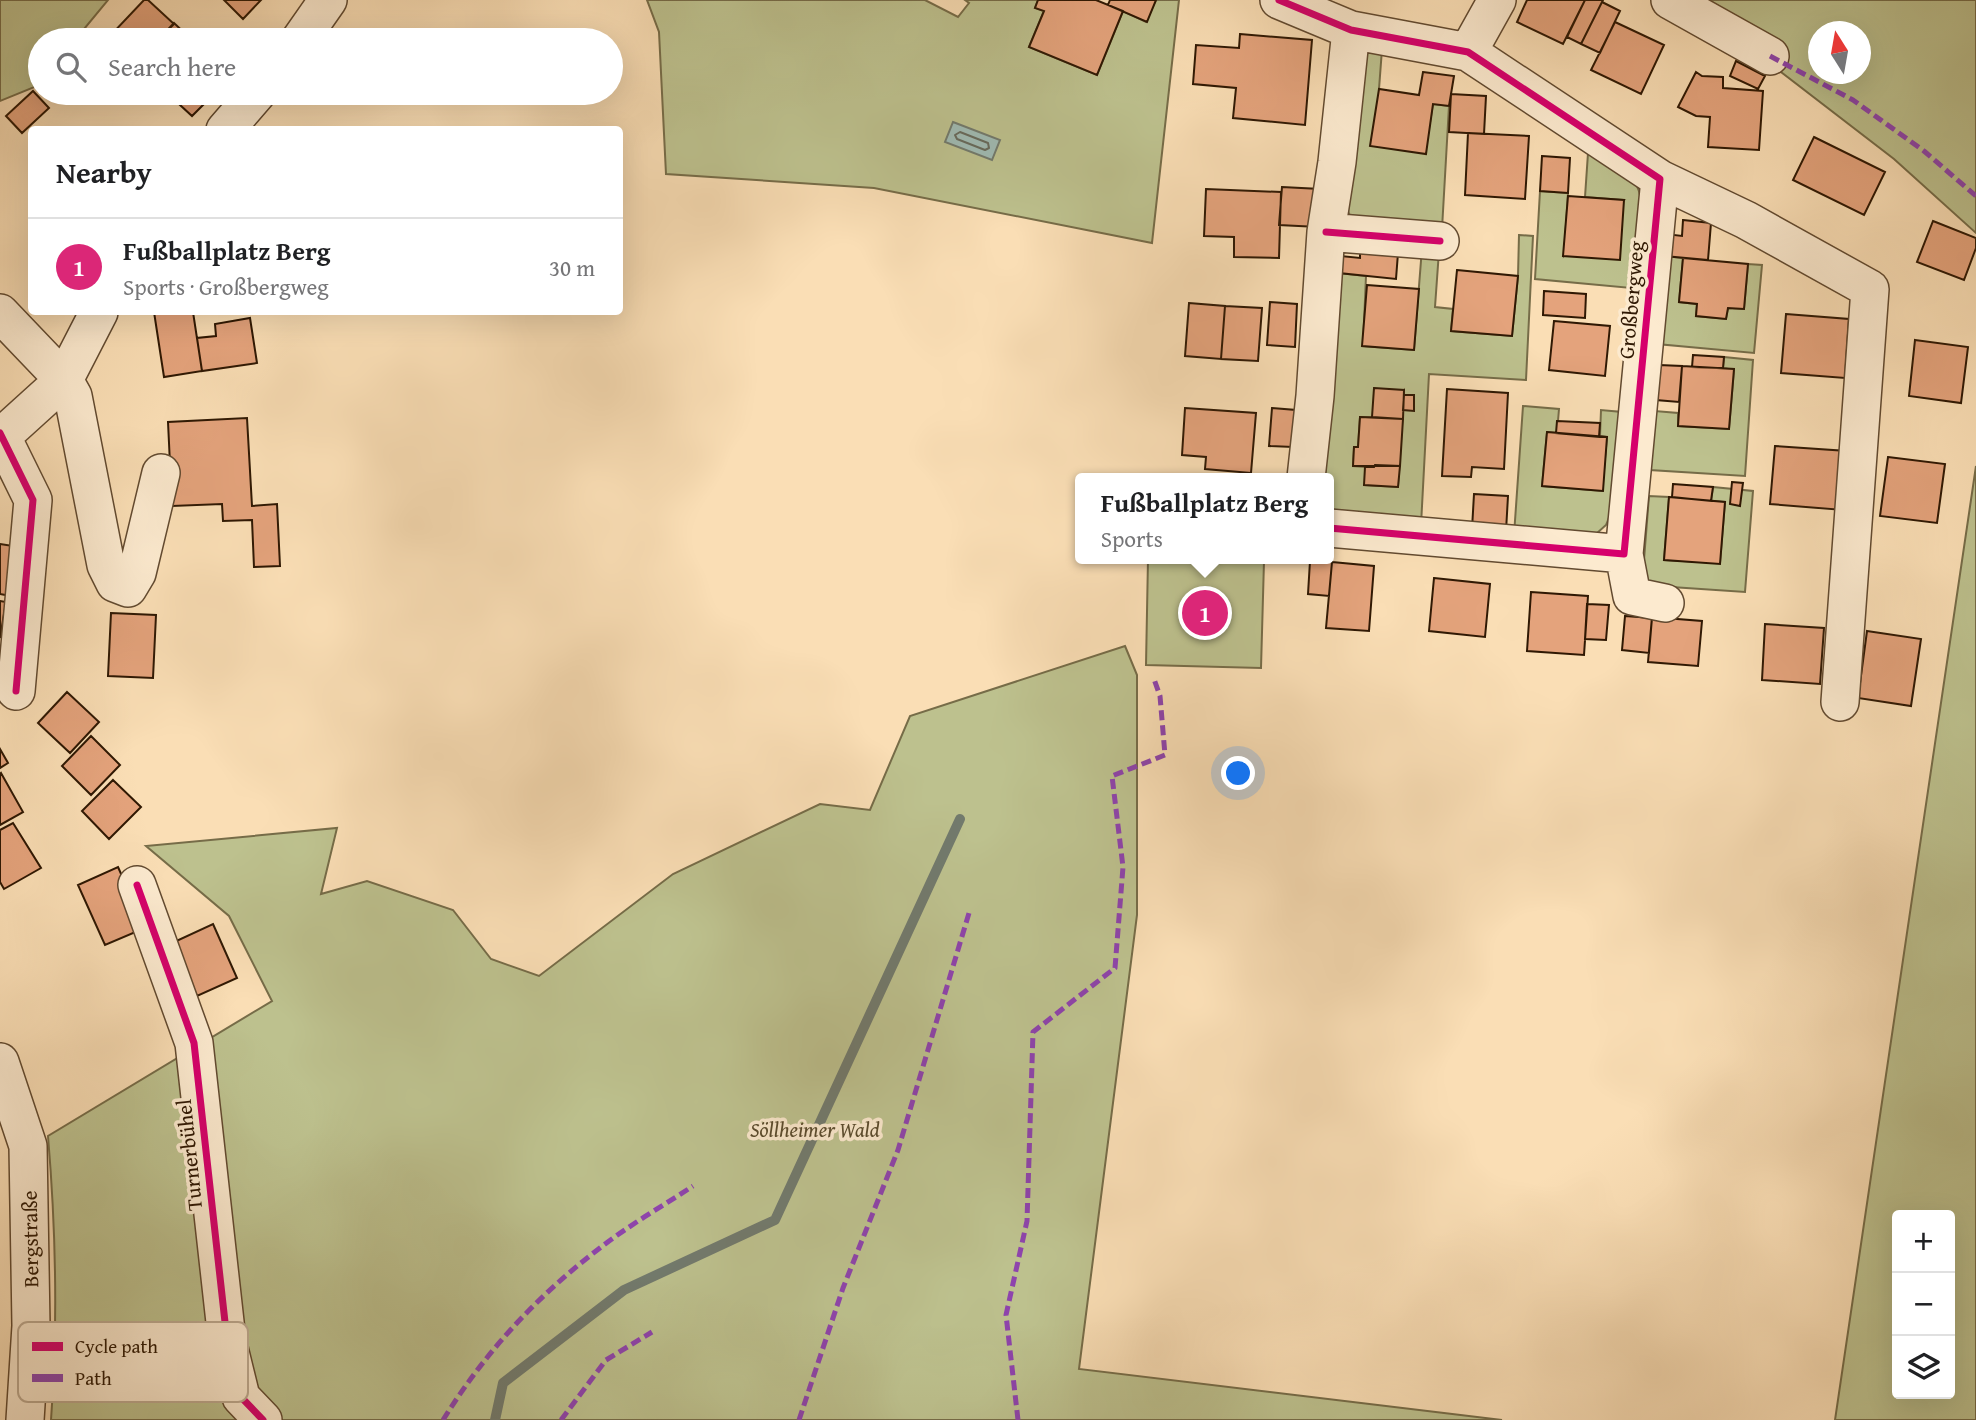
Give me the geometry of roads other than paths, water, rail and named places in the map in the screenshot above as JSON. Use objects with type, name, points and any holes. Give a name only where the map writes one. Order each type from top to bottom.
[{"type":"street","points":[[308,28],[328,0]]},
{"type":"street","points":[[1279,0],[1351,30],[1468,52],[1660,179],[1746,220],[1870,289],[1840,702]]},
{"type":"street","points":[[1468,52],[1497,0]]},
{"type":"street","points":[[1670,0],[1770,56]]},
{"type":"street","points":[[1307,473],[1315,396],[1325,232],[1337,162],[1351,30]]},
{"type":"street","points":[[228,126],[247,105]]},
{"type":"street","name":"Großbergweg","points":[[1660,179],[1624,554],[1632,596],[1665,604]]},
{"type":"street","points":[[1325,232],[1440,241]]},
{"type":"street","points":[[0,313],[64,380],[73,396],[106,565],[115,583],[128,588],[137,573],[161,473]]},
{"type":"street","points":[[16,691],[33,500],[1,435],[64,380],[97,315]]},
{"type":"street","points":[[1334,528],[1624,554]]},
{"type":"street","name":"Turnerbühel","points":[[136,885],[194,1043],[225,1322]]},
{"type":"street","name":"Bergstraße","points":[[0,1062],[29,1146],[30,1322]]},
{"type":"street","name":"Bergstraße","points":[[25,1420],[26,1402]]},
{"type":"street","name":"Turnerbühel","points":[[246,1402],[263,1420]]},
{"type":"street","points":[[0,1405],[6,1420]]},
{"type":"water","points":[[953,122],[1000,140],[992,160],[945,142]]},
{"type":"waterway","points":[[495,1420],[503,1383],[624,1290],[775,1220],[960,819]]},
{"type":"place","name":"Fußballplatz Berg","points":[[1205,613]]},
{"type":"park label","name":"Söllheimer Wald","points":[[815,1129]]}]
